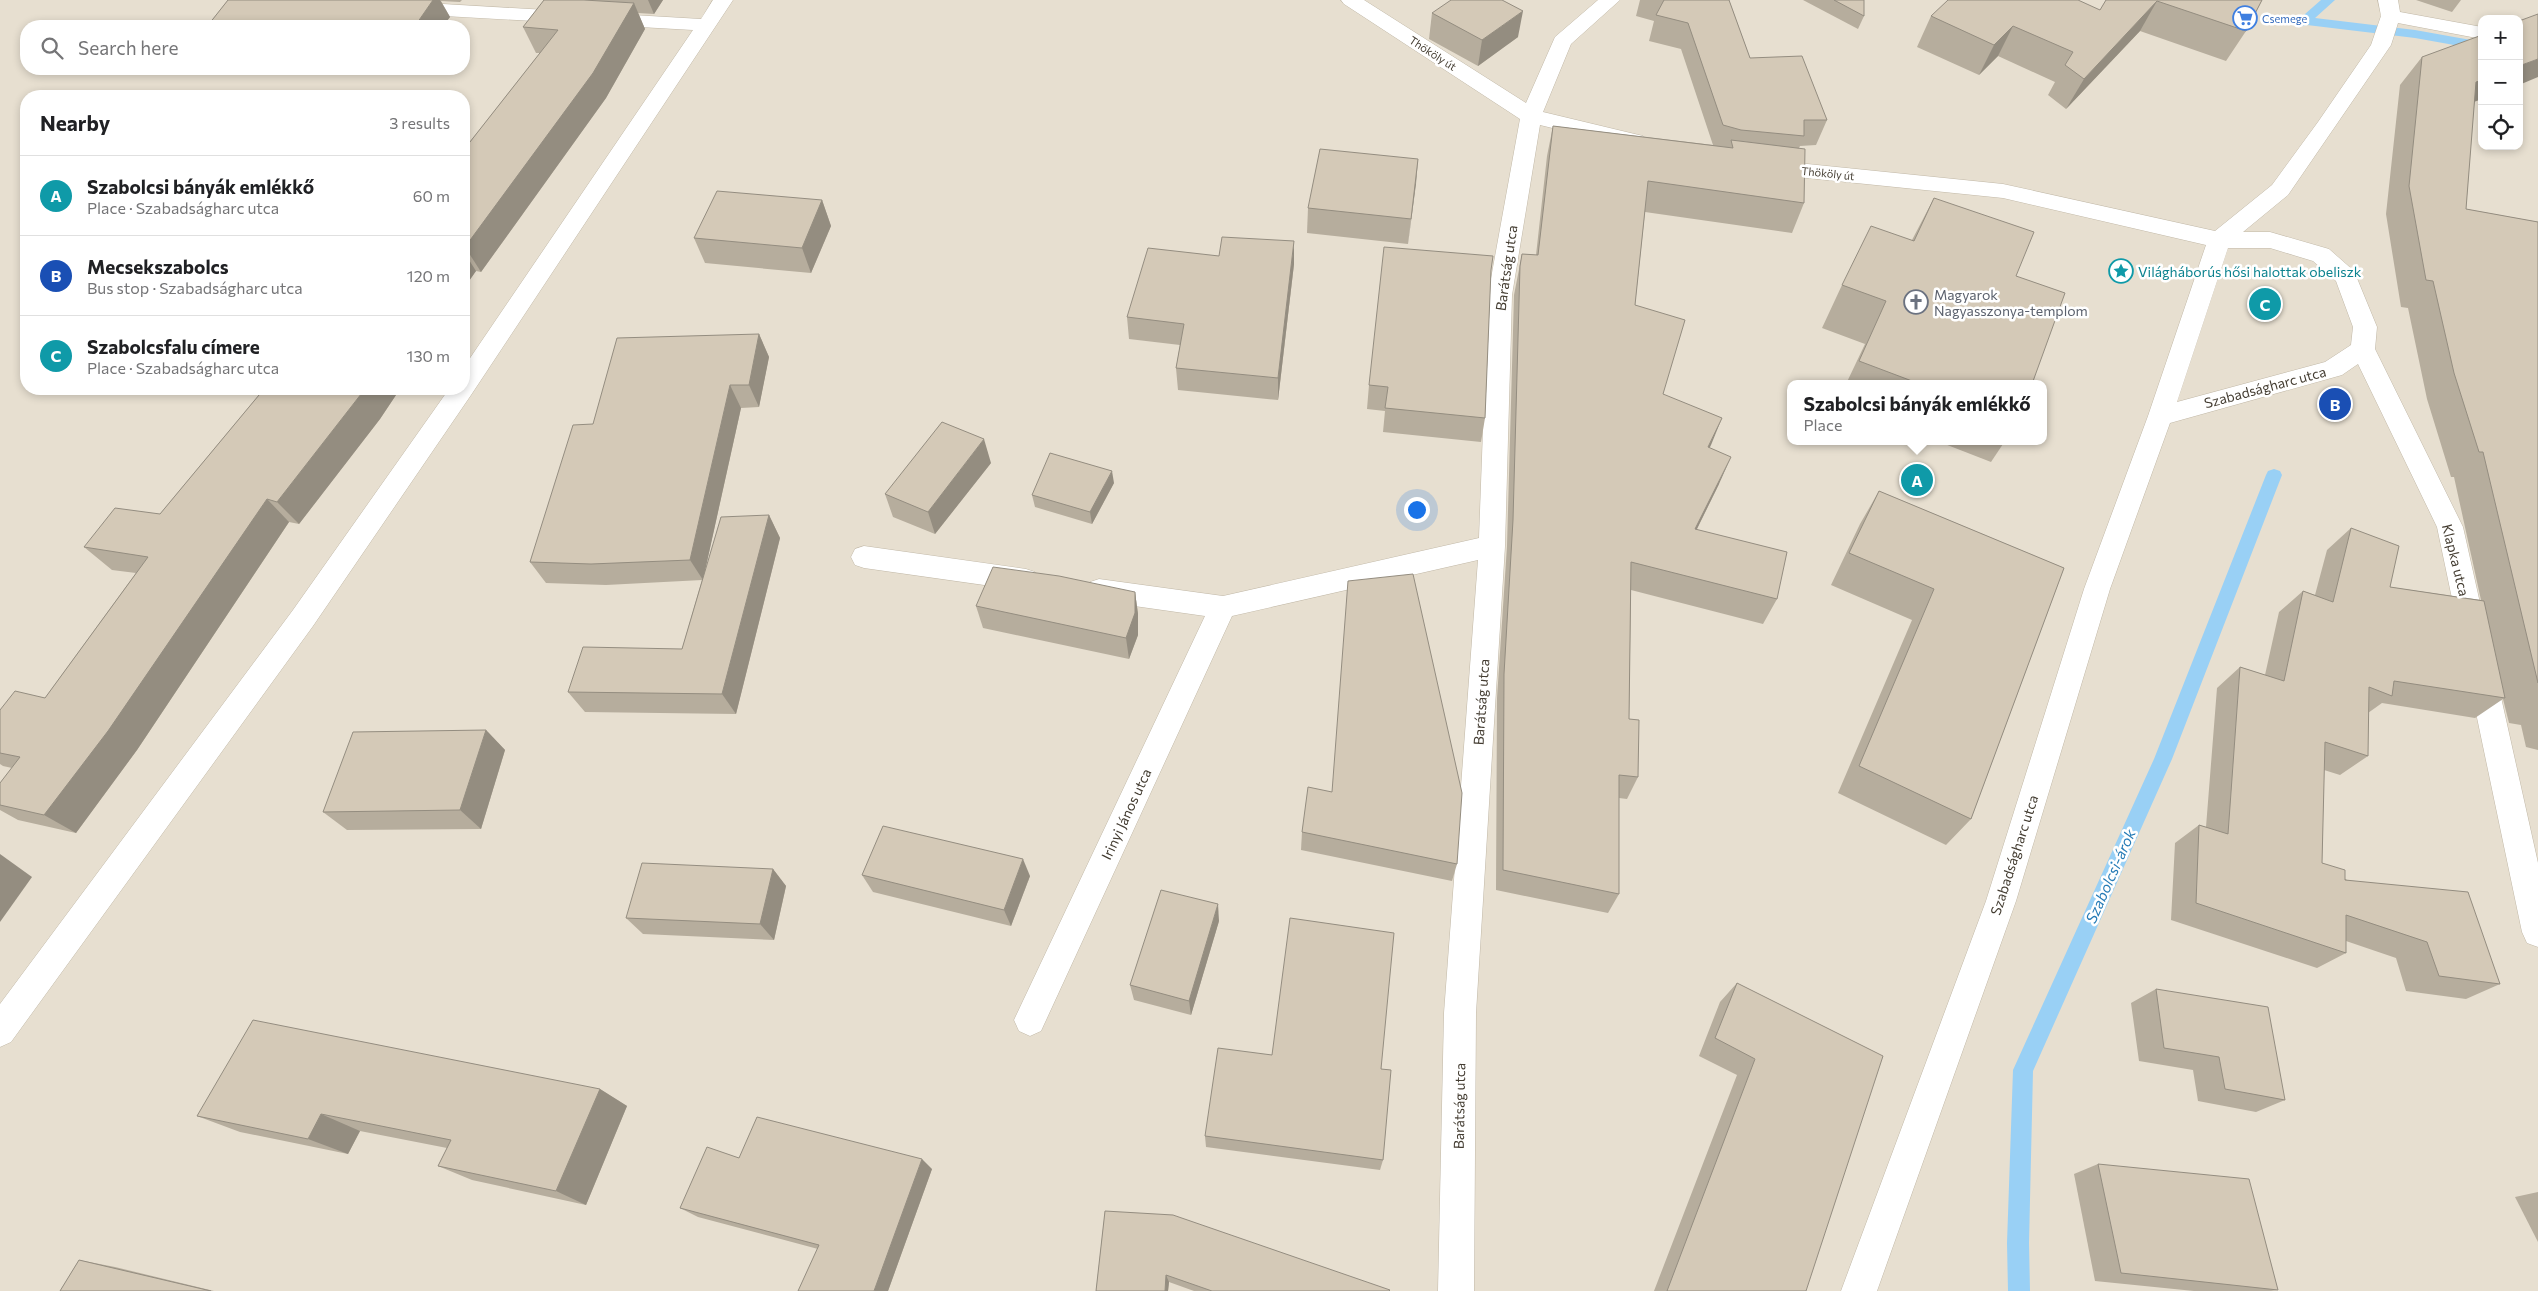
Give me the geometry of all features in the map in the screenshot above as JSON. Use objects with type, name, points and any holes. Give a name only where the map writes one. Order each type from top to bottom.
[{"type":"street","points":[[470,377],[723,0]]},
{"type":"street","name":"Thököly út","points":[[1351,0],[1531,116],[1656,145]]},
{"type":"street","name":"Barátság utca","points":[[1456,1291],[1460,1013],[1492,546],[1500,295],[1531,116],[1562,41],[1606,1]]},
{"type":"street","points":[[389,7],[706,25]]},
{"type":"street","points":[[2219,240],[2280,190],[2381,45],[2389,8],[2478,32]]},
{"type":"street","name":"Thököly út","points":[[1752,166],[2003,191],[2219,240]]},
{"type":"street","points":[[2219,240],[2270,240],[2321,255],[2346,277],[2365,327],[2363,350]]},
{"type":"street","name":"Szabadságharc utca","points":[[1859,1291],[2001,901],[2097,589],[2160,416],[2219,240]]},
{"type":"street","name":"Szabadságharc utca","points":[[2160,416],[2333,369],[2363,350]]},
{"type":"street","name":"Klapka utca","points":[[2363,350],[2450,527],[2538,932]]},
{"type":"street","points":[[0,1031],[303,618],[458,395]]},
{"type":"street","points":[[1078,587],[1223,607],[1492,546]]},
{"type":"street","points":[[864,557],[1048,583]]},
{"type":"street","name":"Irinyi János utca","points":[[1030,1020],[1223,607]]},
{"type":"shaded area","points":[[0,0],[2538,0],[2538,1291],[0,1291]]},
{"type":"building","points":[[228,0],[433,0],[419,20],[212,20]]},
{"type":"building","points":[[544,0],[634,3],[593,73],[470,240],[470,142],[558,30],[523,27]]},
{"type":"building","points":[[1451,0],[1502,0],[1523,11],[1482,40],[1432,13]]},
{"type":"building","points":[[1664,0],[1729,0],[1750,58],[1802,56],[1827,120],[1804,120],[1804,136],[1741,130],[1723,125],[1688,23],[1656,15]]},
{"type":"building","points":[[1834,0],[1864,0],[1864,16]]},
{"type":"building","points":[[1948,0],[2078,0],[2100,10],[2106,0],[2262,0],[2246,31],[2157,1],[2084,79],[2065,65],[2073,52],[2013,26],[1994,45],[1931,16]]},
{"type":"building","points":[[2538,14],[2538,59],[2523,65],[2523,60],[2523,20]]},
{"type":"building","points":[[2478,36],[2478,81],[2476,82],[2466,209],[2538,222],[2538,683],[2483,452],[2479,452],[2454,373],[2433,281],[2426,280],[2409,186],[2422,57]]},
{"type":"building","points":[[1553,126],[1733,148],[1731,140],[1805,149],[1804,203],[1648,181],[1635,305],[1685,320],[1663,394],[1722,418],[1708,447],[1731,457],[1695,529],[1787,552],[1777,599],[1631,562],[1629,719],[1639,720],[1638,777],[1619,775],[1619,894],[1503,870],[1504,674],[1513,520],[1520,266],[1522,254],[1538,255]]},
{"type":"building","points":[[1320,149],[1418,159],[1411,219],[1308,208]]},
{"type":"building","points":[[717,191],[822,200],[802,248],[694,238]]},
{"type":"building","name":"Magyarok Nagyasszonya-templom","points":[[1934,198],[2034,232],[2016,276],[2065,293],[2033,380],[1909,380],[1859,361],[1886,301],[1842,285],[1871,226],[1914,241]]},
{"type":"building","points":[[1222,237],[1294,241],[1278,378],[1176,368],[1184,324],[1127,317],[1148,248],[1219,256]]},
{"type":"building","points":[[1384,247],[1493,256],[1485,418],[1385,408],[1388,387],[1369,385]]},
{"type":"building","points":[[759,334],[749,385],[730,385],[690,560],[591,564],[530,562],[573,425],[593,424],[617,338]]},
{"type":"building","points":[[259,395],[360,395],[277,502],[267,499],[108,731],[44,815],[0,805],[0,783],[20,757],[0,753],[0,710],[15,691],[45,698],[148,557],[84,547],[115,508],[160,514]]},
{"type":"building","points":[[942,422],[984,439],[928,512],[885,494]]},
{"type":"building","points":[[1050,453],[1112,471],[1090,512],[1032,495]]},
{"type":"building","points":[[1879,491],[2064,568],[1971,819],[1859,766],[1934,589],[1849,553]]},
{"type":"building","points":[[769,515],[722,694],[568,692],[583,647],[682,649],[721,517]]},
{"type":"building","points":[[2351,528],[2399,546],[2390,587],[2484,601],[2505,698],[2394,681],[2392,696],[2369,687],[2368,756],[2325,742],[2322,863],[2345,870],[2345,880],[2468,892],[2500,984],[2439,976],[2427,942],[2346,915],[2346,953],[2196,903],[2199,825],[2228,834],[2240,667],[2284,681],[2303,591],[2333,602]]},
{"type":"building","points":[[993,567],[1059,576],[1135,592],[1135,613],[1126,638],[976,606]]},
{"type":"building","points":[[1413,574],[1462,793],[1457,864],[1302,832],[1308,787],[1332,792],[1348,581]]},
{"type":"building","points":[[486,730],[460,810],[323,812],[353,732]]},
{"type":"building","points":[[883,826],[1023,859],[1004,910],[862,875]]},
{"type":"building","points":[[642,863],[773,869],[760,924],[626,918]]},
{"type":"building","points":[[1161,890],[1218,904],[1189,1001],[1130,985]]},
{"type":"building","points":[[1290,918],[1394,933],[1381,1069],[1391,1070],[1383,1160],[1205,1136],[1218,1048],[1272,1055]]},
{"type":"building","points":[[1737,983],[1883,1056],[1806,1291],[1667,1291],[1755,1059],[1715,1038]]},
{"type":"building","points":[[2156,989],[2268,1007],[2285,1100],[2225,1089],[2219,1057],[2164,1048]]},
{"type":"building","points":[[253,1020],[600,1089],[556,1191],[438,1166],[451,1140],[321,1114],[308,1139],[197,1116]]},
{"type":"building","points":[[757,1117],[922,1159],[874,1291],[798,1291],[819,1245],[680,1208],[707,1147],[739,1158]]},
{"type":"building","points":[[2098,1164],[2249,1179],[2278,1290],[2121,1273]]},
{"type":"building","points":[[1105,1211],[1173,1215],[1390,1290],[1212,1291],[1166,1275],[1165,1291],[1096,1291]]},
{"type":"building","points":[[79,1260],[211,1291],[60,1291]]},
{"type":"waterway","name":"Szabolcsi-árok","points":[[2301,24],[2329,0]]},
{"type":"waterway","points":[[2305,21],[2415,34],[2478,45]]},
{"type":"waterway","name":"Szabolcsi-árok","points":[[2019,1291],[2018,1243],[2023,1070],[2163,759],[2274,475]]},
{"type":"place","name":"Csemege","points":[[2245,18]]},
{"type":"place","name":"Világháborús hősi halottak obeliszk","points":[[2121,271]]},
{"type":"place","name":"Magyarok Nagyasszonya-templom","points":[[1916,302]]},
{"type":"place","name":"Szabolcsfalu címere","points":[[2265,304]]},
{"type":"place","name":"Mecsekszabolcs","points":[[2335,404]]},
{"type":"place","name":"Szabolcsi bányák emlékkő","points":[[1917,480]]}]
